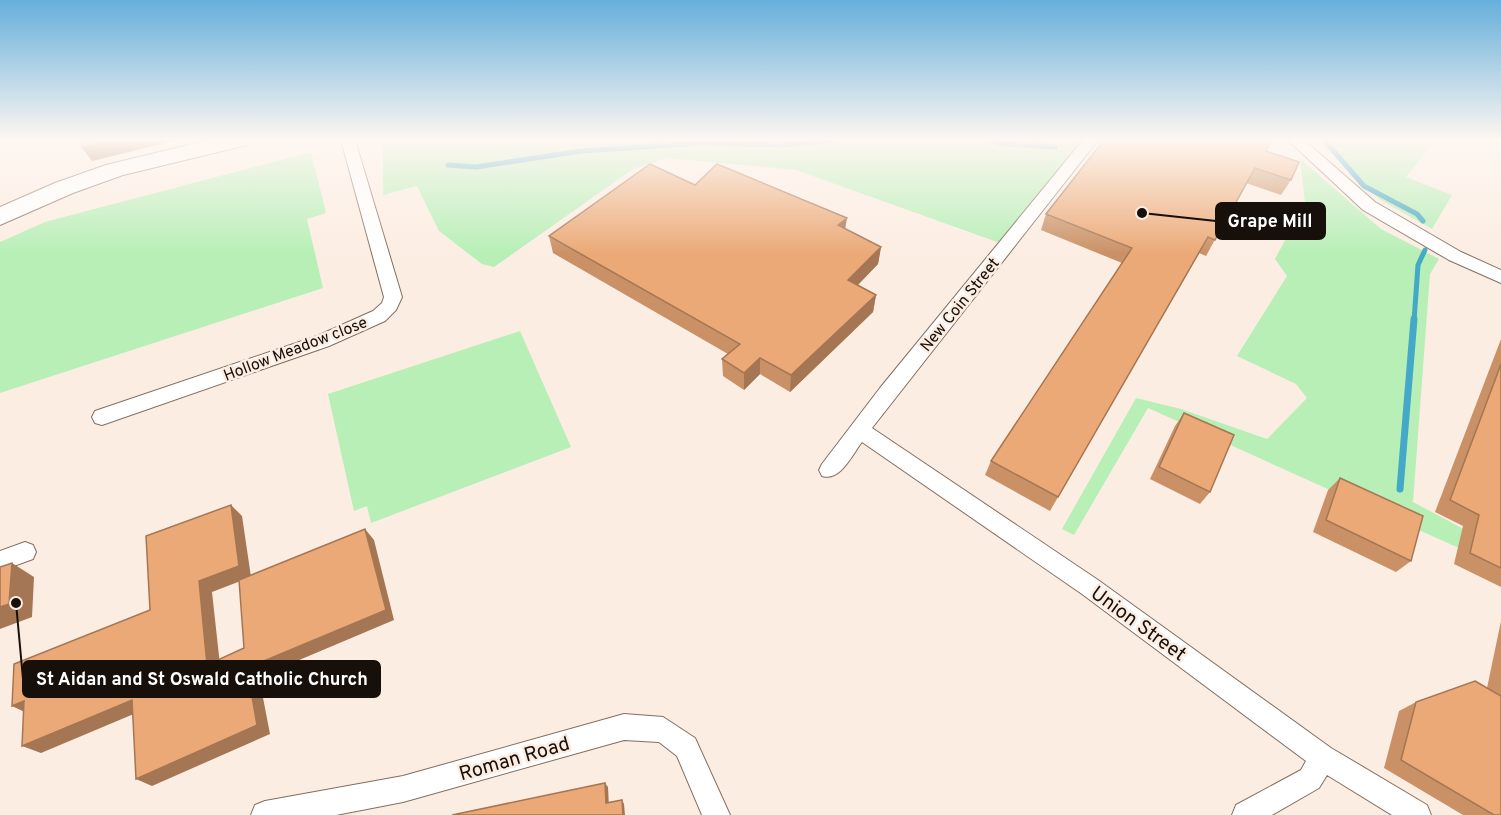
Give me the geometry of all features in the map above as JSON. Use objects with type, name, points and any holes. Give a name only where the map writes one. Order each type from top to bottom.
[{"type":"main road","points":[[0,217],[64,188],[92,178]]},
{"type":"main road","points":[[0,231],[124,178]]},
{"type":"main road","points":[[0,198],[64,188]]},
{"type":"street","name":"Hollow Meadow close","points":[[102,417],[322,341],[379,316],[390,306],[393,297],[359,178]]},
{"type":"street","name":"New Coin Street","points":[[829,470],[861,431],[887,393],[1060,178]]},
{"type":"street","points":[[1338,178],[1369,206],[1455,256],[1501,276]]},
{"type":"street","name":"Union Street","points":[[861,431],[1090,587],[1322,757],[1417,815]]},
{"type":"street","points":[[0,561],[25,552]]},
{"type":"street","name":"Roman Road","points":[[265,815],[404,789],[624,727],[663,730],[686,747],[716,815]]},
{"type":"street","points":[[1246,815],[1310,778],[1322,757]]},
{"type":"green space","points":[[212,178],[317,178],[326,213],[307,219],[323,288],[0,393],[0,242],[45,222]]},
{"type":"green space","points":[[383,178],[620,178],[494,267],[482,264],[439,231],[417,186],[383,195]]},
{"type":"green space","points":[[818,178],[1054,178],[1000,243]]},
{"type":"green space","points":[[1302,178],[1322,178],[1381,229],[1439,259],[1430,274],[1413,502],[1501,549],[1501,567],[1148,408],[1074,535],[1062,529],[1136,398],[1181,409],[1267,439],[1307,398],[1296,384],[1237,356],[1287,276],[1275,259],[1305,203]]},
{"type":"green space","points":[[1357,178],[1409,178],[1452,195],[1432,229],[1379,199]]},
{"type":"green space","points":[[520,331],[571,447],[371,523],[367,506],[354,511],[328,394]]},
{"type":"building","points":[[630,178],[680,178],[695,185],[702,178],[751,178],[847,218],[838,225],[881,247],[848,280],[876,295],[791,375],[760,358],[744,373],[722,359],[740,344],[549,236]]},
{"type":"building","points":[[1074,178],[1249,178],[1215,240],[1208,237],[1058,497],[991,461],[1132,248],[1046,214]]},
{"type":"building","points":[[1501,364],[1501,568],[1470,553],[1479,515],[1450,500]]},
{"type":"building","points":[[1184,413],[1234,435],[1210,492],[1159,467]]},
{"type":"building","points":[[1340,478],[1423,516],[1411,561],[1326,520]]},
{"type":"building","points":[[231,505],[239,566],[199,581],[207,665],[244,648],[239,580],[365,529],[386,610],[247,668],[257,725],[136,779],[132,700],[22,746],[24,701],[12,706],[14,664],[150,610],[146,536]]},
{"type":"building","points":[[12,563],[9,604],[0,607],[0,567]]},
{"type":"building","points":[[1475,681],[1501,696],[1501,815],[1494,815],[1401,760],[1416,702]]},
{"type":"building","points":[[605,783],[606,803],[622,800],[623,815],[452,815]]},
{"type":"waterway","points":[[1357,178],[1364,186],[1417,214],[1423,221]]},
{"type":"waterway","points":[[1414,321],[1418,265],[1425,250]]},
{"type":"waterway","points":[[1400,489],[1414,319]]},
{"type":"place","name":"Grape Mill","points":[[1142,213]]},
{"type":"place","name":"St Aidan and St Oswald Catholic Church","points":[[16,603]]}]
